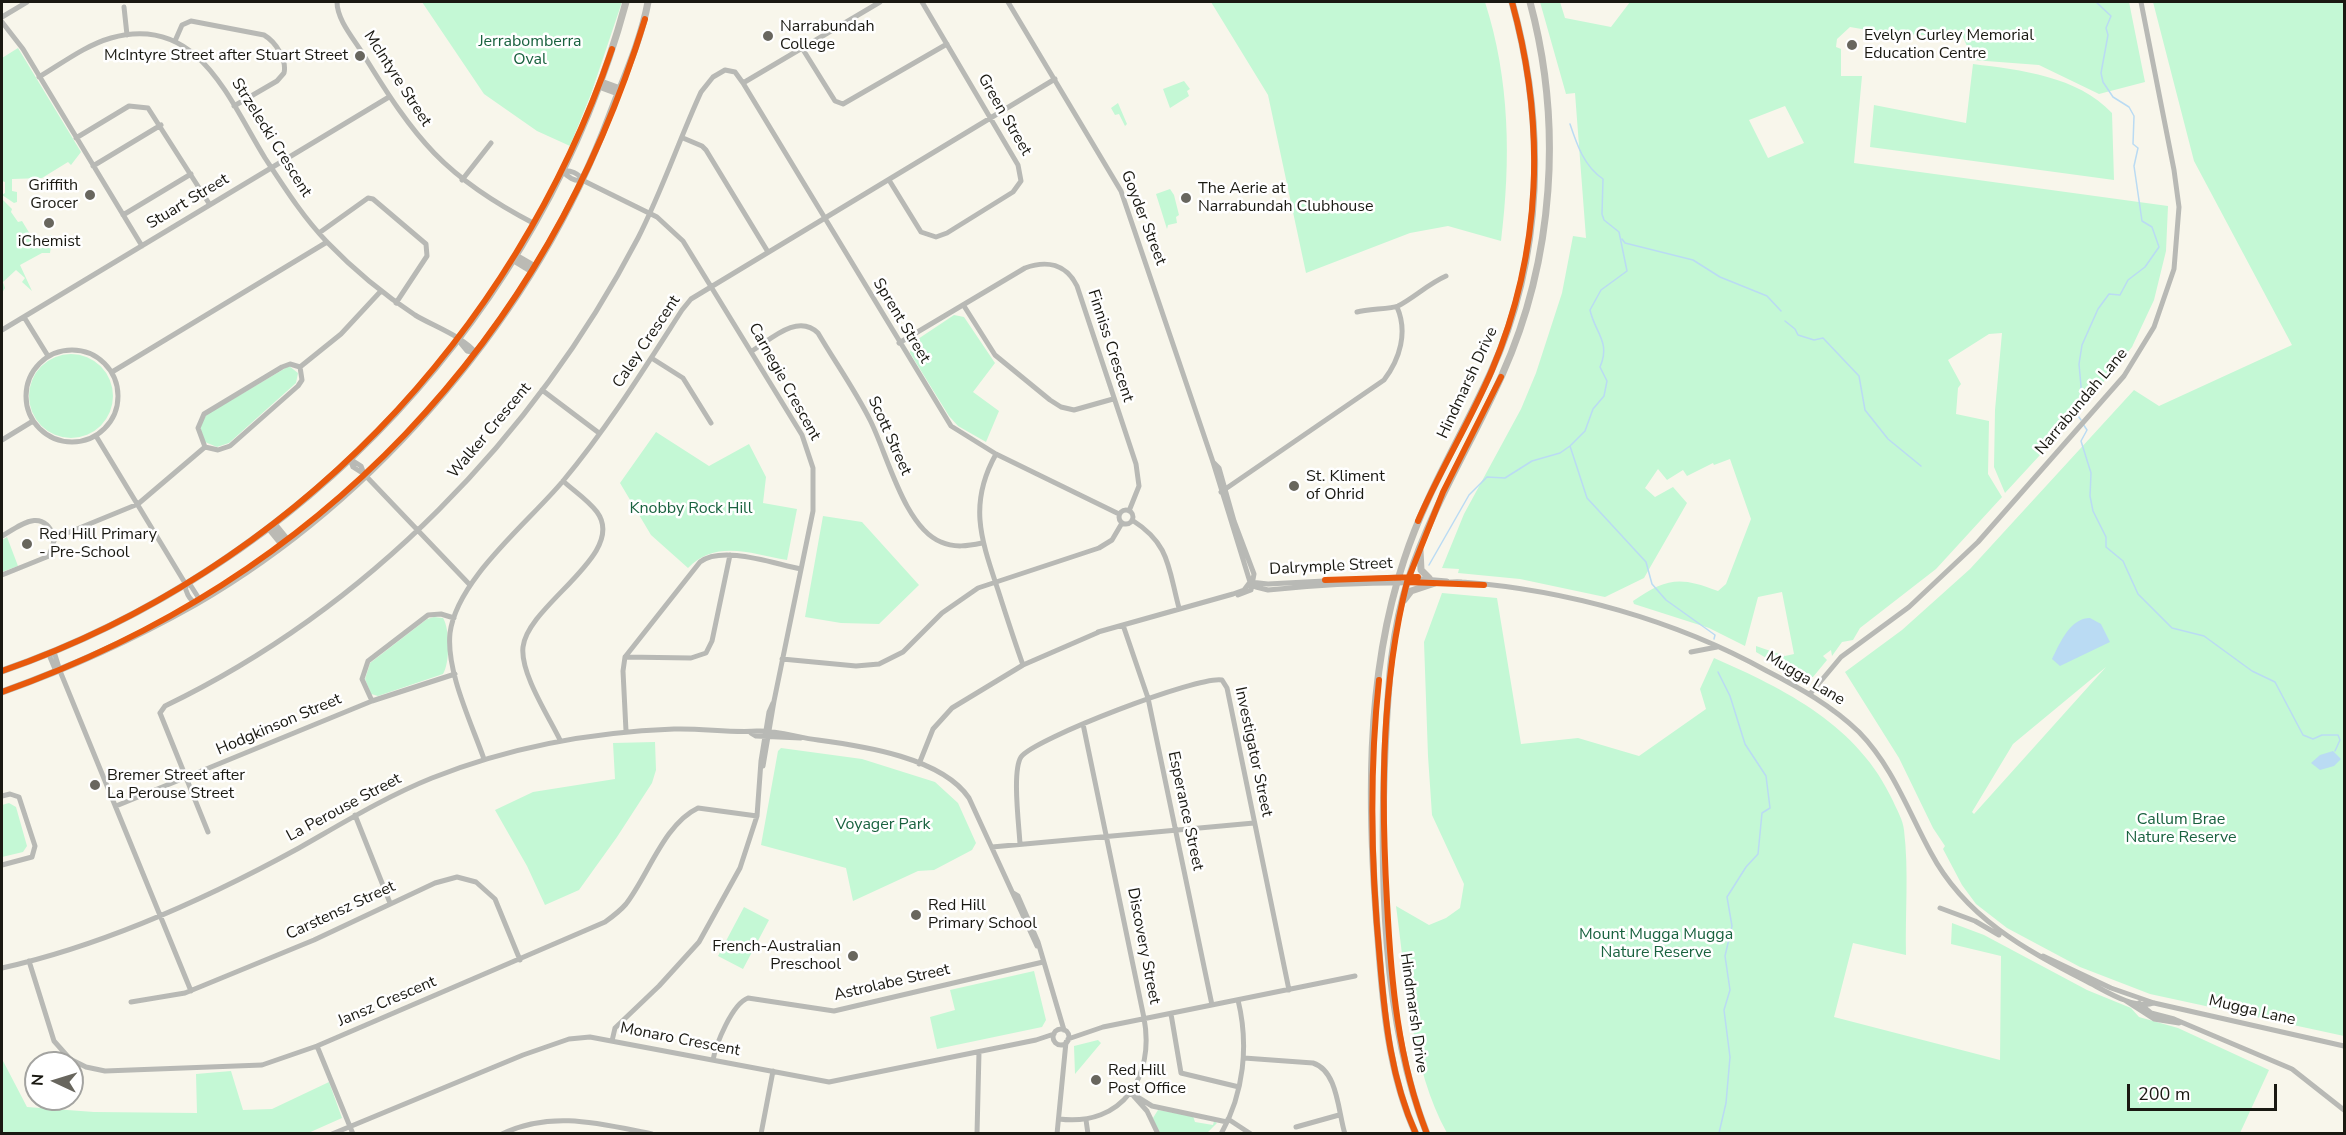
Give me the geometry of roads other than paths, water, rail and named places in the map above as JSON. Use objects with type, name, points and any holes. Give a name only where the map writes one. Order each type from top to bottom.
[{"type":"main road","points":[[2,671],[51,652],[118,621],[185,583],[271,526],[350,459],[409,400],[458,340],[515,258],[535,224],[563,171],[600,84],[626,2]]},
{"type":"main road","points":[[2,692],[102,653],[196,603],[284,542],[364,474],[424,414],[476,353],[534,269],[582,180],[619,91],[649,2]]},
{"type":"main road","name":"Hindmarsh Drive","points":[[1416,1134],[1401,1095],[1389,1044],[1379,958],[1374,865],[1377,705],[1386,632],[1398,580],[1427,501],[1502,345],[1527,256],[1535,186],[1534,119],[1529,72],[1512,2]]},
{"type":"main road","name":"Hindmarsh Drive","points":[[1427,1134],[1411,1089],[1401,1046],[1385,883],[1386,720],[1391,661],[1408,579],[1420,545],[1443,492],[1509,359],[1526,311],[1538,261],[1546,214],[1549,135],[1542,58],[1530,2]]},
{"type":"main road","points":[[600,84],[619,91]]},
{"type":"main road","points":[[515,258],[534,269]]},
{"type":"main road","points":[[271,526],[284,542]]},
{"type":"main road","points":[[1402,604],[1411,591],[1432,581],[1421,570],[1420,545]]},
{"type":"street","points":[[2,17],[27,2]]},
{"type":"street","name":"McIntyre Street","points":[[337,2],[339,14],[389,97],[419,138],[462,180],[507,210],[535,224]]},
{"type":"street","points":[[743,83],[880,2]]},
{"type":"street","name":"Green Street","points":[[889,180],[921,232],[936,237],[947,233],[1013,192],[1021,181],[1018,165],[922,2]]},
{"type":"street","name":"Goyder Street","points":[[1008,2],[1122,191],[1253,583]]},
{"type":"street","name":"Narrabundah Lane","points":[[1810,694],[1841,657],[1909,607],[1978,542],[2117,384],[2141,352],[2154,327],[2174,269],[2179,207],[2174,170],[2141,2]]},
{"type":"street","points":[[124,7],[128,35]]},
{"type":"street","points":[[175,41],[182,25],[191,21],[264,35],[271,40],[284,61],[284,73],[277,81],[234,106]]},
{"type":"street","points":[[2,22],[20,44],[142,246]]},
{"type":"street","name":"Strzelecki Crescent","points":[[39,77],[110,38],[128,35],[156,36],[175,41],[200,58],[213,72],[272,168],[327,242],[396,303],[458,340],[467,351],[476,353]]},
{"type":"street","points":[[802,48],[835,101],[843,104],[946,44]]},
{"type":"street","name":"Sprent Street","points":[[728,69],[736,73],[743,83],[951,426],[996,453],[1119,514]]},
{"type":"street","name":"Walker Crescent","points":[[160,713],[165,706],[229,672],[306,621],[362,579],[417,530],[491,453],[542,390],[611,286],[650,213],[704,86],[717,74],[728,69]]},
{"type":"street","name":"Caley Crescent","points":[[484,759],[455,674],[450,642],[454,618],[470,585],[563,482],[652,360],[682,310],[692,299],[1055,79]]},
{"type":"street","name":"Stuart Street","points":[[2,330],[389,97]]},
{"type":"street","points":[[76,138],[132,105],[151,109],[210,205]]},
{"type":"street","points":[[93,166],[161,125]]},
{"type":"street","points":[[683,138],[706,150],[768,252]]},
{"type":"street","points":[[462,180],[491,143]]},
{"type":"street","name":"Carnegie Crescent","points":[[563,171],[578,181],[582,180],[650,213],[683,241],[802,435],[813,468],[813,511],[774,701],[757,816],[740,868],[699,942],[659,986],[615,1028],[612,1041]]},
{"type":"street","points":[[123,215],[191,174]]},
{"type":"street","points":[[319,233],[368,198],[373,199],[426,244],[427,256],[396,303]]},
{"type":"street","points":[[112,372],[327,242]]},
{"type":"street","name":"Finniss Crescent","points":[[899,343],[1025,268],[1037,264],[1063,268],[1072,276],[1077,286],[1139,477],[1138,489],[1129,511]]},
{"type":"street","points":[[1357,312],[1372,308],[1397,307],[1431,282],[1446,276]]},
{"type":"street","points":[[300,368],[341,334],[380,291]]},
{"type":"street","points":[[964,306],[994,355],[1055,404],[1074,410],[1113,399]]},
{"type":"street","points":[[1223,491],[1384,380],[1395,363],[1401,343],[1401,325],[1397,307]]},
{"type":"street","points":[[24,317],[48,356]]},
{"type":"street","name":"Scott Street","points":[[752,351],[795,325],[811,326],[818,333],[869,419],[893,479],[926,531],[942,543],[955,546],[982,543]]},
{"type":"street","points":[[65,350],[81,350],[102,360],[112,372],[118,387],[118,403],[108,425],[96,436],[79,442],[62,441],[46,434],[33,421],[26,403],[27,385],[35,368],[48,356],[65,350]]},
{"type":"street","points":[[652,360],[683,378],[711,423]]},
{"type":"street","points":[[205,447],[198,428],[204,414],[282,367],[290,364],[300,368]]},
{"type":"street","points":[[205,447],[218,450],[230,447],[298,386],[302,380],[300,368]]},
{"type":"street","points":[[542,390],[599,433]]},
{"type":"street","points":[[2,440],[33,421]]},
{"type":"street","points":[[96,436],[185,583],[191,586],[198,597],[196,603]]},
{"type":"street","points":[[55,538],[138,504],[205,447]]},
{"type":"street","points":[[996,453],[983,482],[979,498],[982,543],[1023,665]]},
{"type":"street","points":[[350,459],[357,462],[364,474],[470,585]]},
{"type":"street","points":[[560,740],[526,669],[523,648],[535,621],[598,549],[604,531],[598,513],[563,482]]},
{"type":"street","points":[[782,659],[856,666],[879,664],[903,652],[954,603],[978,588],[1099,548],[1112,540],[1122,523],[1119,514],[1123,510],[1129,511],[1132,520],[1152,533],[1163,550],[1179,608]]},
{"type":"street","points":[[2,536],[22,524],[36,520],[48,525],[55,538],[49,556],[2,575]]},
{"type":"street","points":[[1122,523],[1127,524],[1132,520]]},
{"type":"street","points":[[625,657],[691,658],[706,653],[712,641],[730,555]]},
{"type":"street","points":[[626,731],[623,670],[625,657],[700,562],[712,556],[730,555],[801,569]]},
{"type":"street","name":"Dalrymple Street","points":[[919,764],[933,729],[945,715],[1023,665],[1098,632],[1233,594],[1253,583],[1408,579]]},
{"type":"street","name":"Mugga Lane","points":[[1408,579],[1449,581],[1558,596],[1622,612],[1719,647],[1810,694],[1842,717],[1871,746],[1897,784],[1929,851],[1951,885],[1977,914],[2012,940],[2049,962],[2122,998],[2154,1003]]},
{"type":"street","points":[[372,701],[362,679],[368,661],[428,615],[441,614],[454,618]]},
{"type":"street","name":"Esperance Street","points":[[1123,625],[1149,698],[1212,1005]]},
{"type":"street","points":[[1690,652],[1719,647]]},
{"type":"street","points":[[51,652],[50,657],[55,669],[60,671],[190,991]]},
{"type":"street","name":"Hodgkinson Street","points":[[116,806],[372,701],[455,674]]},
{"type":"street","name":"Investigator Street","points":[[1020,844],[1017,775],[1021,757],[1029,750],[1083,724],[1149,698],[1215,679],[1224,682],[1288,990]]},
{"type":"street","points":[[153,712],[160,713],[208,832]]},
{"type":"street","name":"Discovery Street","points":[[1059,1119],[1086,1120],[1113,1109],[1131,1093],[1140,1078],[1146,1059],[1148,1040],[1083,724]]},
{"type":"street","name":"La Perouse Street","points":[[2,968],[29,961],[160,915],[275,860],[409,788],[484,759],[560,740],[626,731],[699,729],[802,738],[875,750],[944,774],[960,786],[969,798],[1038,942],[1037,946],[1067,1040]]},
{"type":"street","points":[[2,796],[10,794],[19,797],[35,846],[32,857],[2,865]]},
{"type":"street","name":"Jansz Crescent","points":[[29,961],[54,1041],[70,1059],[86,1067],[105,1071],[253,1066],[316,1046],[588,931],[625,905],[657,853],[692,811],[705,807],[757,816]]},
{"type":"street","points":[[355,815],[390,903]]},
{"type":"street","points":[[992,847],[1254,823]]},
{"type":"street","name":"Carstensz Street","points":[[131,1002],[190,991],[314,940],[390,903],[457,877],[476,882],[487,890],[501,909],[520,960]]},
{"type":"street","points":[[1940,908],[1975,921],[2012,940]]},
{"type":"street","name":"Mugga Lane","points":[[2042,956],[2051,957],[2111,988],[2154,1003],[2344,1046]]},
{"type":"street","name":"Astrolabe Street","points":[[713,1060],[720,1038],[740,1002],[753,998],[834,1011],[1042,962]]},
{"type":"street","points":[[1057,1134],[1063,1060],[1067,1040],[1083,1032],[1144,1018],[1354,976]]},
{"type":"street","points":[[2135,996],[2151,1013],[2292,1069],[2344,1110]]},
{"type":"street","points":[[2122,998],[2154,1019],[2180,1023]]},
{"type":"street","points":[[1221,1134],[1239,1088],[1244,1058],[1243,1023],[1238,1000]]},
{"type":"street","points":[[1171,1014],[1182,1075],[1239,1088]]},
{"type":"street","name":"La Perouse Street","points":[[1055,1042],[1058,1016]]},
{"type":"street","points":[[1065,1030],[1083,1032]]},
{"type":"street","name":"Monaro Crescent","points":[[332,1134],[550,1045],[590,1037],[837,1082],[1036,1040],[1065,1030]]},
{"type":"street","name":"Monaro Crescent","points":[[1036,1040],[1055,1042],[1067,1040]]},
{"type":"street","points":[[1055,1042],[1063,1060]]},
{"type":"street","points":[[316,1046],[352,1134]]},
{"type":"street","points":[[977,1134],[979,1052]]},
{"type":"street","points":[[1244,1058],[1314,1063],[1322,1066],[1330,1075],[1345,1134]]},
{"type":"street","points":[[761,1134],[773,1071]]},
{"type":"street","points":[[1131,1093],[1152,1106],[1228,1121],[1251,1134]]},
{"type":"street","points":[[1131,1093],[1148,1111],[1158,1134]]},
{"type":"street","points":[[1296,1126],[1339,1115]]},
{"type":"street","points":[[502,1134],[532,1123],[560,1119],[591,1122],[652,1134]]},
{"type":"street","points":[[1086,1120],[1088,1134]]},
{"type":"water","points":[[2090,618],[2101,624],[2110,642],[2060,666],[2052,659],[2062,639],[2077,622]]},
{"type":"water","points":[[2333,751],[2341,759],[2334,766],[2320,770],[2311,763],[2320,755]]},
{"type":"waterway","points":[[2081,420],[2076,413],[2082,397],[2079,364],[2082,345],[2098,309],[2109,294],[2120,295],[2128,280],[2145,267],[2159,247],[2152,227],[2142,221],[2134,166],[2138,148],[2133,144],[2134,116],[2129,107],[2113,97],[2103,82],[2101,73],[2108,35],[2106,28],[2111,16],[2096,2]]},
{"type":"waterway","points":[[1429,565],[1469,495],[1487,477],[1505,478],[1532,461],[1560,453],[1585,431],[1593,409],[1604,396],[1607,381],[1600,367],[1604,351],[1603,344],[1590,310],[1601,290],[1627,271],[1619,232],[1604,220],[1602,214],[1603,179],[1586,161],[1570,124]]},
{"type":"waterway","points":[[1622,239],[1625,243],[1693,260],[1720,277],[1767,296],[1781,311]]},
{"type":"waterway","points":[[1785,321],[1795,329],[1798,335],[1814,340],[1823,338],[1859,376],[1865,410],[1888,439],[1921,466]]},
{"type":"waterway","points":[[2083,424],[2087,430],[2081,441],[2091,473],[2090,496],[2093,511],[2106,537],[2106,547],[2123,561],[2138,594],[2172,628],[2204,636],[2252,671],[2275,682],[2303,735],[2313,739],[2322,735],[2338,735],[2340,740],[2335,751]]},
{"type":"waterway","points":[[1570,446],[1587,498],[1646,562],[1652,584],[1666,600],[1715,635],[1714,639]]},
{"type":"waterway","points":[[1718,672],[1730,696],[1745,744],[1766,776],[1770,808],[1762,813],[1758,854],[1746,867],[1727,897],[1732,926],[1725,956],[1730,990],[1724,1010],[1730,1057],[1726,1103],[1719,1133]]},
{"type":"place","name":"Narrabundah College","points":[[768,36]]},
{"type":"place","name":"Evelyn Curley Memorial Education Centre","points":[[1852,45]]},
{"type":"place","name":"McIntyre Street after Stuart Street","points":[[360,56]]},
{"type":"place","name":"Griffith Grocer","points":[[90,195]]},
{"type":"place","name":"The Aerie at Narrabundah Clubhouse","points":[[1186,198]]},
{"type":"place","name":"iChemist","points":[[49,223]]},
{"type":"place","name":"St. Kliment of Ohrid","points":[[1294,486]]},
{"type":"place","name":"Red Hill Primary - Pre-School","points":[[27,544]]},
{"type":"place","name":"Bremer Street after La Perouse Street","points":[[95,785]]},
{"type":"place","name":"Red Hill Primary School","points":[[916,915]]},
{"type":"place","name":"French-Australian Preschool","points":[[853,956]]},
{"type":"place","name":"Red Hill Post Office","points":[[1096,1080]]},
{"type":"park label","name":"Jerrabomberra Oval","points":[[530,51]]},
{"type":"park label","name":"Knobby Rock Hill","points":[[691,509]]},
{"type":"park label","name":"Voyager Park","points":[[883,825]]},
{"type":"park label","name":"Callum Brae Nature Reserve","points":[[2181,829]]},
{"type":"park label","name":"Mount Mugga Mugga Nature Reserve","points":[[1656,944]]}]
